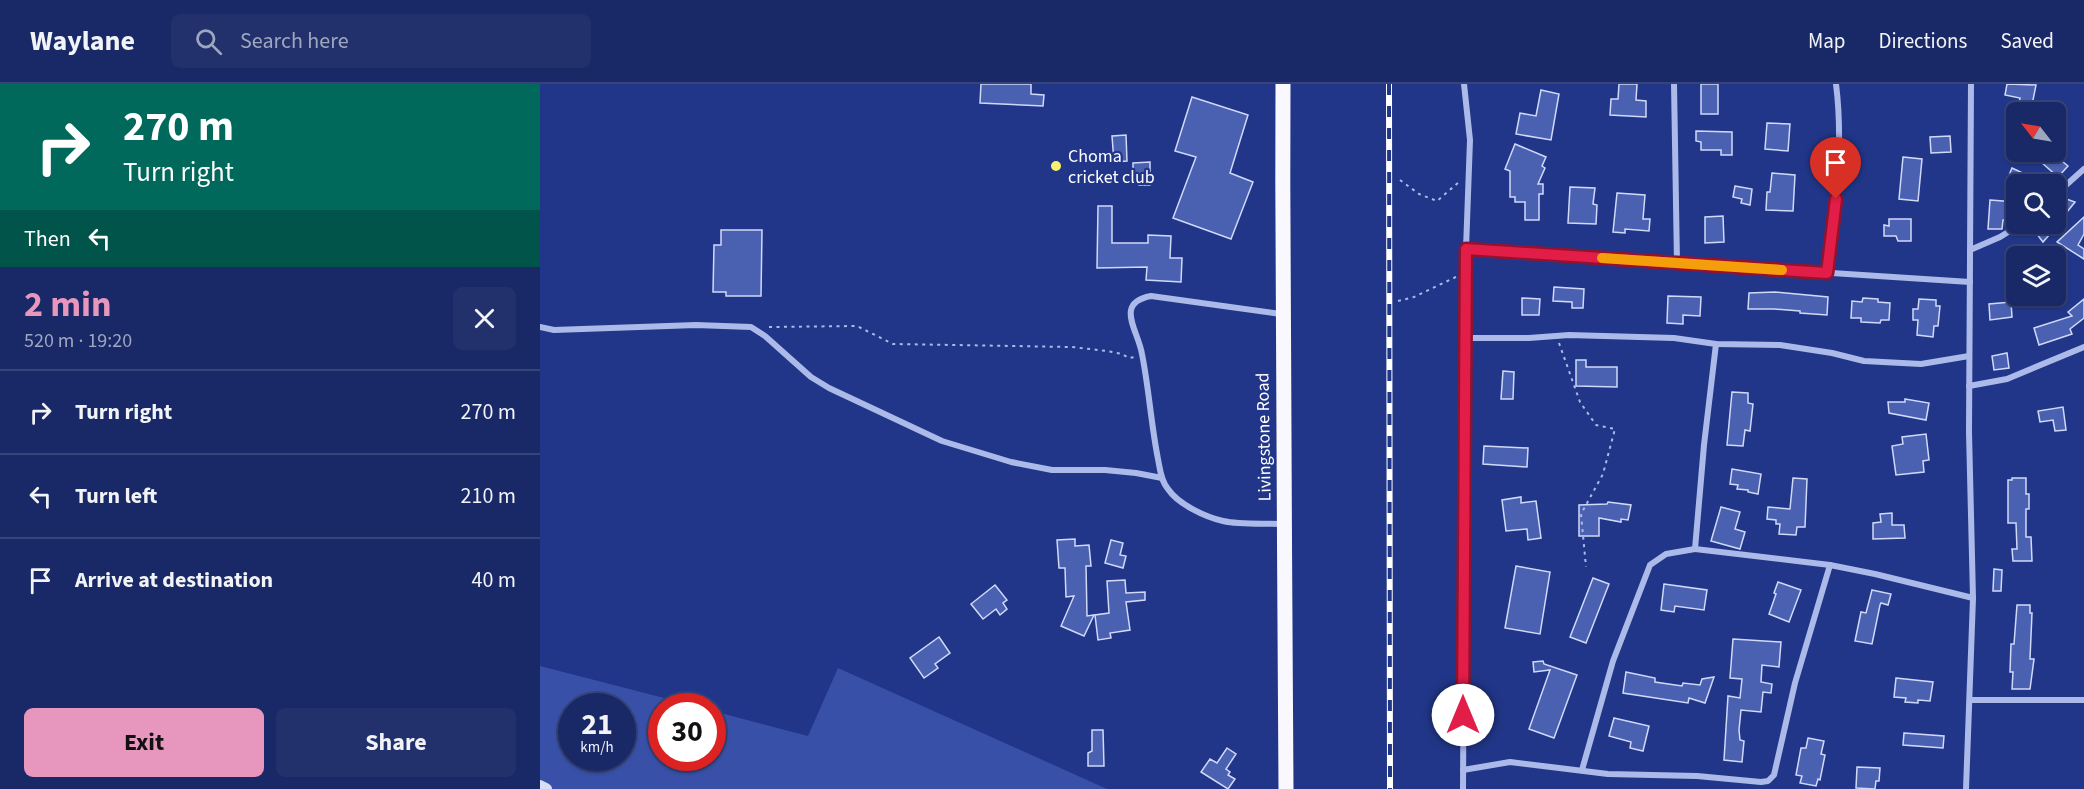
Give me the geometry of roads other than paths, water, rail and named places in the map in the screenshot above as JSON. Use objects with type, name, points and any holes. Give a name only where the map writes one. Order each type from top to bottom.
[{"type":"highway","name":"Livingstone Road","points":[[1283,84],[1282,314],[1286,789]]},
{"type":"main road","points":[[540,786],[546,789]]},
{"type":"street","points":[[1463,789],[1466,249],[1470,140],[1464,84]]},
{"type":"street","points":[[1674,84],[1677,263]]},
{"type":"street","points":[[1827,273],[1840,157],[1836,84]]},
{"type":"street","points":[[1966,789],[1973,598],[1969,386],[1971,84]]},
{"type":"street","points":[[2066,185],[2084,169]]},
{"type":"street","points":[[1970,250],[2006,234]]},
{"type":"street","points":[[1466,249],[1970,282]]},
{"type":"street","points":[[1282,314],[1151,296],[1139,298],[1130,311],[1143,356],[1155,445],[1162,478],[1167,488],[1176,498],[1223,521],[1285,524]]},
{"type":"street","points":[[540,327],[554,330],[696,325],[751,327],[765,336],[811,377],[829,388],[942,441],[1011,462],[1052,470],[1136,472],[1162,478]]},
{"type":"street","points":[[1466,338],[1557,336],[1674,338],[1716,344],[1780,345],[1864,360],[1921,364],[1969,356]]},
{"type":"street","points":[[1695,549],[1716,344]]},
{"type":"street","points":[[1969,386],[2007,379],[2084,346]]},
{"type":"street","points":[[1582,770],[1613,661],[1650,565],[1666,554],[1695,549],[1830,565],[1875,573],[1973,598]]},
{"type":"street","points":[[1463,770],[1510,762],[1608,774],[1697,776],[1761,782],[1768,780],[1774,775],[1795,683],[1830,565]]},
{"type":"street","points":[[1970,700],[2084,700]]},
{"type":"railway","points":[[1389,84],[1390,789]]},
{"type":"place","name":"Choma cricket club","points":[[1056,166]]}]
